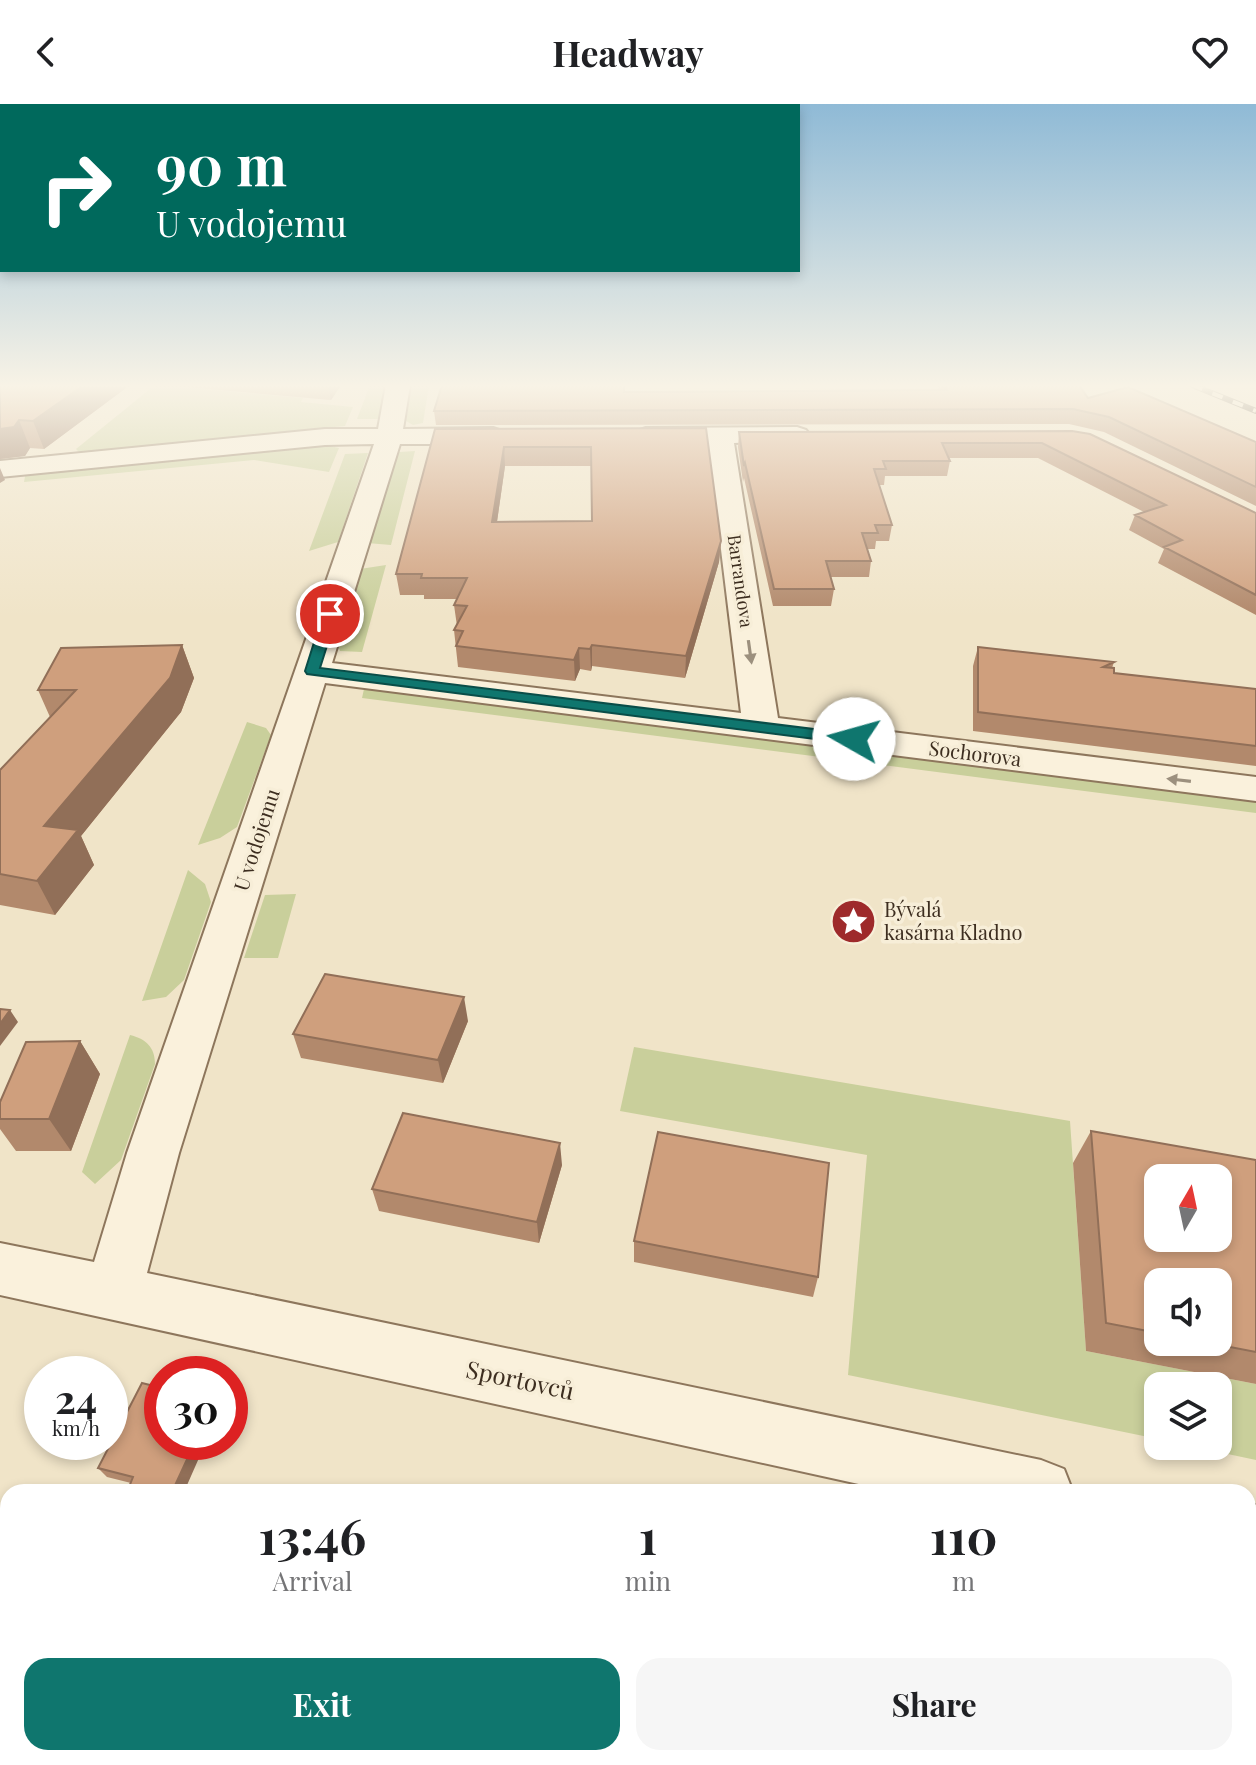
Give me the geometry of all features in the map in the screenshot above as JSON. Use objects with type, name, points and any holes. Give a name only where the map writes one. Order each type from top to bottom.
[{"type":"street","points":[[0,469],[66,463]]},
{"type":"street","name":"U vodojemu","points":[[113,1295],[153,1153],[381,463]]},
{"type":"street","name":"Barrandova","points":[[724,463],[761,727]]},
{"type":"street","name":"Sochorova","points":[[312,671],[1256,789]]},
{"type":"street","name":"Sportovců","points":[[0,1269],[1003,1484]]},
{"type":"green space","points":[[114,463],[228,463],[24,482],[26,471]]},
{"type":"green space","points":[[270,463],[333,463],[329,472]]},
{"type":"green space","points":[[342,463],[365,463],[338,542],[309,551]]},
{"type":"green space","points":[[394,463],[412,463],[391,545],[367,543]]},
{"type":"green space","points":[[386,565],[362,652],[340,651],[337,642],[360,569]]},
{"type":"green space","points":[[364,689],[1256,800],[1256,813],[362,698]]},
{"type":"green space","points":[[247,722],[266,728],[271,735],[237,827],[220,838],[198,845]]},
{"type":"green space","points":[[188,870],[205,884],[211,902],[184,980],[166,997],[142,1001]]},
{"type":"green space","points":[[296,894],[278,958],[244,958],[265,895]]},
{"type":"green space","points":[[130,1035],[148,1045],[155,1064],[121,1160],[95,1184],[82,1172]]},
{"type":"green space","points":[[634,1047],[1070,1121],[1086,1351],[1194,1372],[1144,1372],[1144,1436],[848,1375],[867,1155],[620,1111]]},
{"type":"green space","points":[[1232,1379],[1256,1384],[1256,1460],[1232,1455]]},
{"type":"building","points":[[426,463],[502,463],[492,522],[592,521],[591,463],[711,463],[721,541],[686,656],[592,645],[590,649],[579,648],[574,660],[456,646],[463,631],[454,630],[467,606],[454,605],[467,578],[421,578],[422,574],[396,574]]},
{"type":"building","points":[[743,463],[884,463],[886,469],[874,469],[892,525],[875,525],[878,533],[862,533],[871,561],[826,561],[834,589],[774,589],[745,463],[744,466]]},
{"type":"building","points":[[1081,463],[1150,463],[1256,513],[1256,595],[1164,547],[1182,540],[1135,515],[1166,505]]},
{"type":"building","points":[[1205,463],[1256,463],[1256,487]]},
{"type":"building","points":[[182,645],[170,678],[44,826],[78,830],[37,881],[0,874],[0,770],[76,690],[38,690],[61,648]]},
{"type":"building","points":[[978,647],[1114,662],[1103,667],[1114,668],[1114,673],[1256,689],[1256,746],[978,712]]},
{"type":"building","points":[[325,974],[464,997],[438,1060],[293,1034]]},
{"type":"building","points":[[0,1009],[10,1010],[0,1024]]},
{"type":"building","points":[[80,1041],[49,1119],[0,1119],[0,1102],[26,1042]]},
{"type":"building","points":[[403,1113],[560,1143],[537,1222],[372,1189]]},
{"type":"building","points":[[1091,1131],[1256,1160],[1256,1352],[1232,1347],[1232,1268],[1144,1268],[1144,1330],[1106,1323]]},
{"type":"building","points":[[658,1132],[829,1163],[818,1277],[634,1241]]},
{"type":"building","points":[[142,1383],[144,1460],[187,1460],[176,1484],[130,1484],[133,1477],[98,1468],[102,1460],[128,1460],[128,1410]]},
{"type":"place","name":"Bývalá kasárna Kladno","points":[[853,922]]},
{"type":"route","points":[[330,614],[312,671],[854,739]]}]
